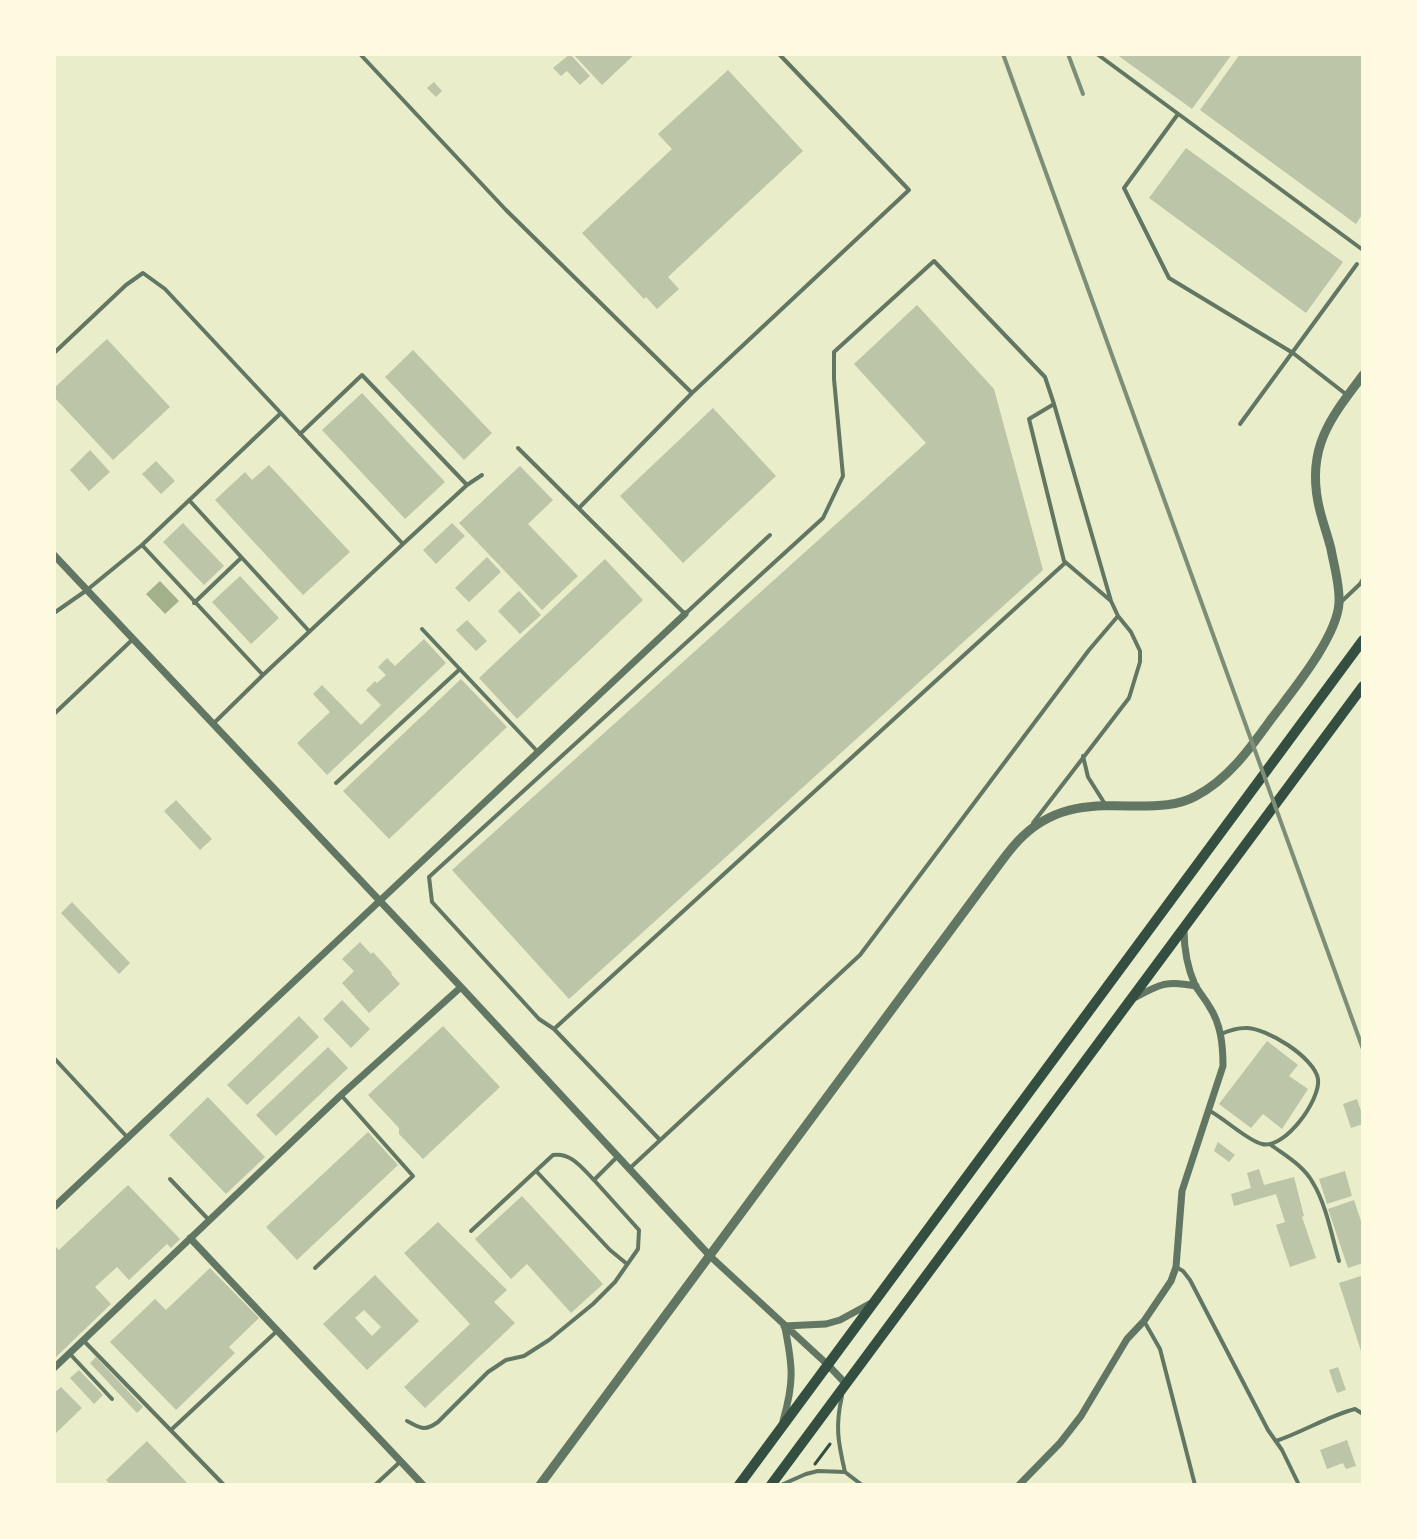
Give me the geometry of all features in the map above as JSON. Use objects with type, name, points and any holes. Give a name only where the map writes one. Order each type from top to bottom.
[{"type":"main road","points":[[739,1485],[1363,640]]},
{"type":"main road","points":[[771,1485],[1363,686]]},
{"type":"street","points":[[540,1485],[1023,836],[1060,813],[1084,806],[1175,804],[1195,797],[1228,773],[1274,717],[1327,640],[1336,619],[1339,603],[1337,579],[1318,500],[1316,467],[1321,438],[1363,375]]},
{"type":"street","points":[[54,555],[711,1257],[845,1383]]},
{"type":"street","points":[[54,1207],[685,614]]},
{"type":"street","points":[[1019,1485],[1060,1443],[1081,1416],[1127,1339],[1144,1321],[1171,1281],[1176,1267],[1182,1191],[1223,1066],[1221,1034],[1212,1009],[1196,986],[1188,964],[1184,929]]},
{"type":"street","points":[[1133,999],[1159,985],[1176,982],[1196,986]]},
{"type":"street","points":[[54,1368],[341,1095],[461,987]]},
{"type":"street","points":[[190,1238],[423,1485]]},
{"type":"street","points":[[784,1326],[826,1324],[873,1302]]},
{"type":"street","points":[[780,1428],[792,1381],[784,1326]]},
{"type":"lane","points":[[360,54],[506,210],[692,393]]},
{"type":"lane","points":[[579,508],[692,393],[909,190],[779,54]]},
{"type":"lane","points":[[1097,54],[1363,250]]},
{"type":"lane","points":[[1178,114],[1124,188],[1169,278],[1293,353],[1348,395]]},
{"type":"lane","points":[[660,1140],[554,1029],[539,1019],[432,902],[429,877],[823,518],[843,476],[834,352],[934,261],[1045,377],[1111,601],[1140,651],[1140,662],[1129,698],[1023,836]]},
{"type":"lane","points":[[1240,424],[1357,264]]},
{"type":"lane","points":[[54,353],[126,285],[143,273],[165,289],[403,544]]},
{"type":"lane","points":[[300,434],[362,375],[467,485]]},
{"type":"lane","points":[[1054,404],[1029,419],[1065,563],[1111,601]]},
{"type":"lane","points":[[54,613],[142,545],[280,414]]},
{"type":"lane","points":[[518,448],[685,614],[770,535]]},
{"type":"lane","points":[[213,724],[309,631],[467,485],[482,475]]},
{"type":"lane","points":[[188,500],[309,631]]},
{"type":"lane","points":[[142,545],[263,675]]},
{"type":"lane","points":[[194,603],[241,558]]},
{"type":"lane","points":[[554,1029],[1065,563]]},
{"type":"lane","points":[[1339,603],[1363,579]]},
{"type":"lane","points":[[629,1169],[860,955],[1089,650],[1118,616]]},
{"type":"lane","points":[[422,629],[538,752]]},
{"type":"lane","points":[[54,714],[132,640]]},
{"type":"lane","points":[[336,783],[460,669]]},
{"type":"lane","points":[[1083,756],[1088,777],[1106,805]]},
{"type":"lane","points":[[1221,1034],[1246,1028],[1259,1030],[1276,1037],[1314,1067],[1318,1080],[1316,1097],[1294,1128],[1271,1145]]},
{"type":"lane","points":[[54,1058],[128,1138]]},
{"type":"lane","points":[[315,1268],[413,1176],[341,1095]]},
{"type":"lane","points":[[1210,1111],[1256,1142],[1271,1145],[1296,1163],[1313,1182],[1339,1261]]},
{"type":"lane","points":[[407,1421],[430,1428],[488,1372],[506,1360],[524,1356],[549,1340],[593,1304],[615,1282],[638,1249],[639,1230],[571,1157],[561,1154],[553,1155],[471,1231]]},
{"type":"lane","points":[[594,1180],[617,1157]]},
{"type":"lane","points":[[536,1171],[627,1264]]},
{"type":"lane","points":[[170,1179],[210,1221]]},
{"type":"lane","points":[[1176,1267],[1190,1280],[1299,1485]]},
{"type":"lane","points":[[1144,1321],[1160,1349],[1195,1485]]},
{"type":"lane","points":[[171,1430],[277,1331]]},
{"type":"lane","points":[[83,1340],[224,1485]]},
{"type":"lane","points":[[69,1353],[112,1399]]},
{"type":"lane","points":[[845,1383],[837,1418],[838,1442],[845,1472]]},
{"type":"lane","points":[[1276,1441],[1343,1412],[1355,1409],[1363,1414]]},
{"type":"lane","points":[[375,1485],[401,1461]]},
{"type":"lane","points":[[781,1485],[818,1471],[845,1472],[862,1485]]},
{"type":"path","points":[[813,1467],[832,1441]]},
{"type":"shaded area","points":[[160,581],[179,601],[165,614],[146,594]]},
{"type":"building","points":[[570,54],[590,76],[580,85],[567,71],[561,76],[553,68]]},
{"type":"building","points":[[573,54],[635,54],[602,85]]},
{"type":"building","points":[[1116,54],[1232,54],[1192,109]]},
{"type":"building","points":[[1240,54],[1363,54],[1363,213],[1356,224],[1200,110]]},
{"type":"building","points":[[728,70],[803,151],[668,277],[679,289],[657,309],[582,233],[672,149],[658,134]]},
{"type":"building","points":[[434,82],[442,91],[436,97],[427,88]]},
{"type":"building","points":[[1186,148],[1343,262],[1306,313],[1149,198]]},
{"type":"building","points":[[917,305],[994,389],[1043,570],[569,999],[452,870],[926,443],[854,364]]},
{"type":"building","points":[[107,339],[170,407],[113,460],[54,397],[54,388]]},
{"type":"building","points":[[413,350],[492,433],[464,460],[385,377]]},
{"type":"building","points":[[362,393],[445,482],[405,519],[322,430]]},
{"type":"building","points":[[713,408],[776,476],[683,563],[620,496]]},
{"type":"building","points":[[90,450],[110,472],[89,491],[70,470]]},
{"type":"building","points":[[156,461],[175,481],[161,494],[142,474]]},
{"type":"building","points":[[269,465],[350,552],[303,595],[215,500],[245,472],[252,480]]},
{"type":"building","points":[[520,466],[553,500],[528,524],[578,576],[542,610],[459,523]]},
{"type":"building","points":[[183,523],[224,566],[204,585],[163,542]]},
{"type":"building","points":[[452,523],[465,536],[436,564],[423,550]]},
{"type":"building","points":[[487,557],[501,572],[469,602],[455,588]]},
{"type":"building","points":[[605,559],[643,600],[517,719],[479,678]]},
{"type":"building","points":[[240,576],[279,618],[251,644],[212,602]]},
{"type":"building","points":[[519,591],[541,615],[520,634],[498,611]]},
{"type":"building","points":[[467,620],[487,641],[476,651],[456,630]]},
{"type":"building","points":[[424,639],[446,663],[327,775],[297,743],[330,712],[313,694],[322,685],[361,725],[381,705],[366,690],[386,675],[378,667],[387,658],[395,666]]},
{"type":"building","points":[[461,679],[507,727],[389,839],[343,791]]},
{"type":"building","points":[[176,800],[212,839],[200,850],[164,811]]},
{"type":"building","points":[[72,902],[130,963],[119,974],[61,913]]},
{"type":"building","points":[[360,942],[371,954],[373,952],[400,984],[369,1013],[342,983],[354,971],[342,959]]},
{"type":"building","points":[[342,1000],[370,1029],[351,1048],[323,1019]]},
{"type":"building","points":[[299,1016],[319,1037],[247,1105],[227,1085]]},
{"type":"building","points":[[443,1026],[500,1087],[423,1159],[368,1095]]},
{"type":"building","points":[[1267,1041],[1298,1065],[1289,1076],[1308,1089],[1282,1129],[1263,1114],[1251,1128],[1219,1104]]},
{"type":"building","points":[[328,1047],[348,1068],[276,1136],[256,1115]]},
{"type":"building","points":[[208,1097],[265,1157],[226,1194],[169,1135]]},
{"type":"building","points":[[1357,1099],[1363,1124],[1351,1128],[1343,1104]]},
{"type":"building","points":[[368,1132],[398,1165],[297,1260],[266,1227]]},
{"type":"building","points":[[1218,1142],[1235,1155],[1229,1162],[1214,1151]]},
{"type":"building","points":[[1259,1169],[1264,1185],[1294,1177],[1302,1217],[1316,1258],[1290,1267],[1276,1225],[1285,1222],[1276,1194],[1234,1206],[1231,1194],[1251,1188],[1247,1173]]},
{"type":"building","points":[[1345,1171],[1352,1196],[1327,1204],[1319,1179]]},
{"type":"building","points":[[128,1185],[180,1239],[171,1248],[167,1244],[129,1280],[117,1267],[95,1287],[111,1304],[54,1359],[54,1245],[59,1250]]},
{"type":"building","points":[[522,1196],[603,1284],[571,1313],[527,1264],[511,1279],[475,1239]]},
{"type":"building","points":[[1354,1200],[1363,1227],[1363,1263],[1348,1268],[1328,1209]]},
{"type":"building","points":[[438,1222],[507,1290],[494,1302],[515,1323],[425,1408],[404,1387],[470,1324],[404,1253]]},
{"type":"building","points":[[210,1268],[259,1318],[229,1347],[235,1353],[176,1410],[110,1342],[155,1299],[166,1310]]},
{"type":"building","points":[[375,1275],[419,1321],[367,1370],[323,1324]],"holes":[[[364,1310],[381,1327],[372,1336],[355,1318]]]},
{"type":"building","points":[[1361,1276],[1363,1280],[1362,1354],[1339,1283]]},
{"type":"building","points":[[96,1357],[143,1407],[137,1413],[90,1363]]},
{"type":"building","points":[[1338,1367],[1346,1390],[1337,1393],[1329,1370]]},
{"type":"building","points":[[79,1370],[103,1395],[94,1404],[70,1378]]},
{"type":"building","points":[[61,1387],[82,1408],[54,1435],[54,1393]]},
{"type":"building","points":[[1347,1440],[1356,1466],[1346,1469],[1343,1463],[1327,1469],[1320,1450]]},
{"type":"building","points":[[147,1441],[189,1485],[111,1485],[106,1480]]},
{"type":"railway","points":[[1003,54],[1363,1049]]},
{"type":"railway","points":[[1068,54],[1083,94]]}]
